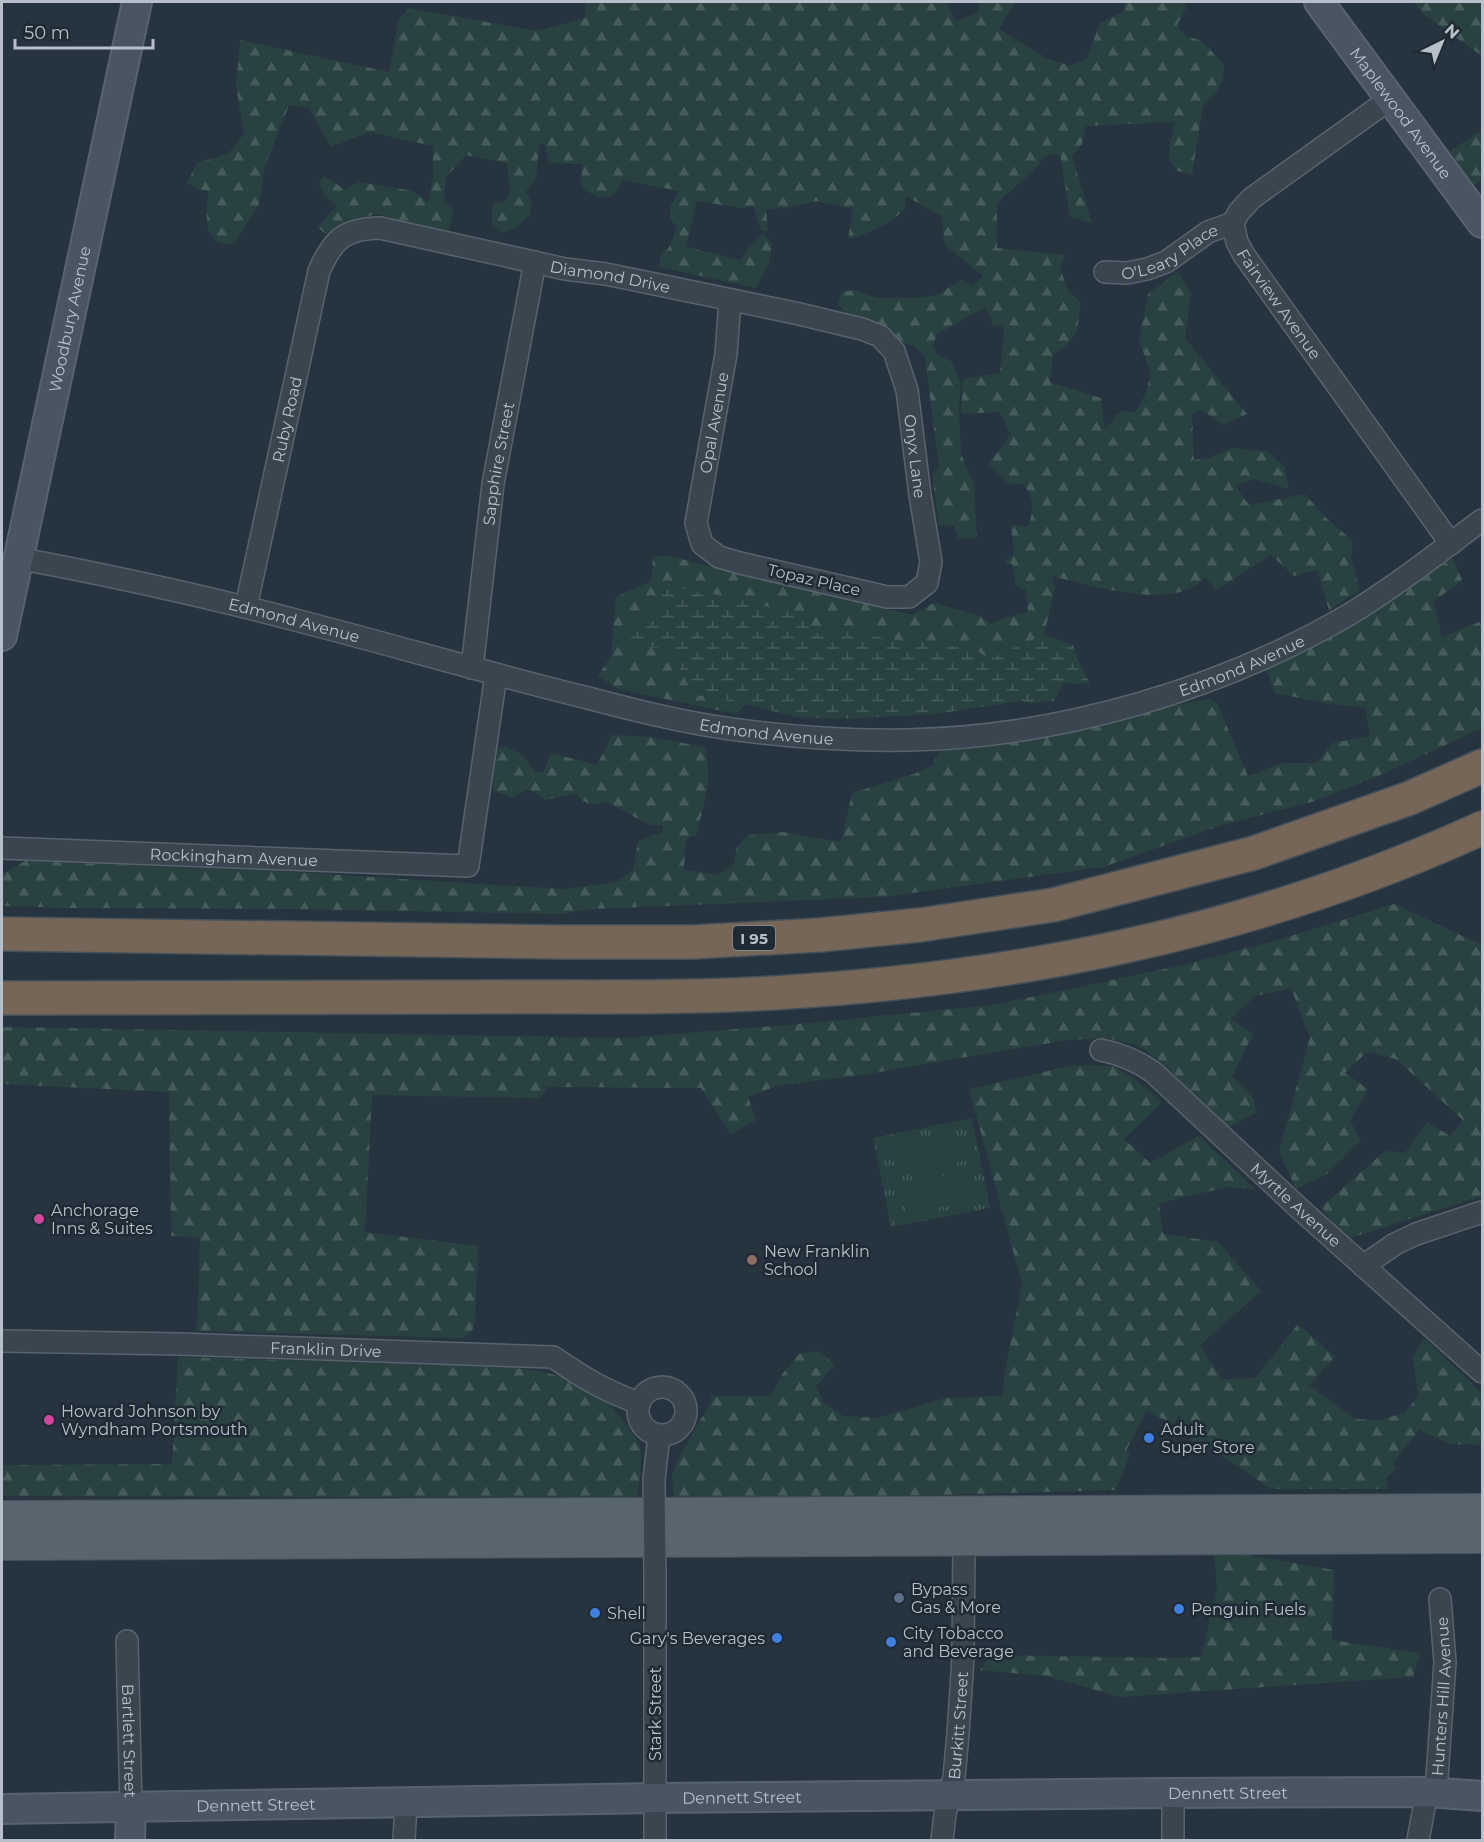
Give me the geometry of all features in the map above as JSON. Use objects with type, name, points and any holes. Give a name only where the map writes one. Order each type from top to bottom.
[{"type":"highway","name":"I 95","points":[[2,934],[693,942],[820,935],[920,925],[1053,905],[1254,853],[1410,798],[1482,766]]},
{"type":"highway","points":[[2,998],[665,998],[775,993],[969,975],[1110,951],[1233,920],[1361,879],[1425,854],[1482,828]]},
{"type":"main road","points":[[2,1517],[1482,1510]]},
{"type":"main road","points":[[2,1544],[1482,1537]]},
{"type":"street","name":"Woodbury Avenue","points":[[2,636],[137,2]]},
{"type":"street","name":"Maplewood Avenue","points":[[1319,2],[1482,223]]},
{"type":"street","points":[[1233,223],[1239,212],[1252,198],[1390,99]]},
{"type":"street","name":"O'Leary Place","points":[[1104,272],[1127,273],[1147,270],[1166,262],[1208,232],[1233,223]]},
{"type":"street","name":"Fairview Avenue","points":[[1233,223],[1237,242],[1244,255],[1451,544]]},
{"type":"street","name":"Diamond Drive","points":[[341,237],[359,229],[380,228],[535,262],[795,313],[862,329],[880,336]]},
{"type":"street","name":"Ruby Road","points":[[246,608],[319,271],[327,252],[341,237]]},
{"type":"street","name":"Sapphire Street","points":[[472,668],[493,484],[535,262]]},
{"type":"street","name":"Opal Avenue","points":[[702,544],[696,523],[726,354],[730,300]]},
{"type":"street","name":"Onyx Lane","points":[[880,336],[894,351],[907,390],[931,562],[927,583]]},
{"type":"street","name":"Edmond Avenue","points":[[17,558],[118,577],[246,608],[665,718],[729,729],[793,736],[907,740],[995,733],[1051,724],[1099,714],[1192,687],[1232,671],[1349,614],[1416,571],[1482,520]]},
{"type":"street","name":"Topaz Place","points":[[702,544],[719,557],[887,597],[909,597],[927,583]]},
{"type":"street","name":"Rockingham Avenue","points":[[2,848],[468,866],[496,675]]},
{"type":"street","name":"Myrtle Avenue","points":[[1101,1050],[1126,1056],[1153,1072],[1363,1266],[1482,1372]]},
{"type":"street","points":[[1363,1266],[1395,1244],[1416,1234],[1482,1212]]},
{"type":"street","name":"Franklin Drive","points":[[2,1341],[180,1344],[553,1357],[584,1379],[611,1393],[639,1403]]},
{"type":"street","points":[[657,1387],[674,1390],[682,1397],[686,1410],[682,1425],[672,1434],[659,1436],[649,1432],[639,1421],[637,1411],[639,1403],[648,1391],[657,1387]]},
{"type":"street","name":"Stark Street","points":[[655,1840],[654,1479],[659,1436]]},
{"type":"street","name":"Burkitt Street","points":[[942,1840],[958,1734],[963,1658],[964,1539]]},
{"type":"street","name":"Hunters Hill Avenue","points":[[1418,1840],[1431,1792],[1445,1662],[1440,1599]]},
{"type":"street","name":"Bartlett Street","points":[[127,1641],[130,1840]]},
{"type":"street","name":"Dennett Street","points":[[2,1809],[656,1798],[1173,1793],[1431,1792],[1482,1796]]},
{"type":"street","points":[[1173,1793],[1173,1840]]},
{"type":"street","points":[[404,1840],[406,1803]]},
{"type":"green space","points":[[585,2],[947,2],[956,22],[978,12],[979,2],[1015,2],[999,29],[1048,59],[1071,66],[1087,58],[1100,23],[1125,11],[1124,2],[1184,2],[1186,8],[1177,25],[1184,35],[1202,41],[1224,65],[1223,80],[1215,94],[1203,106],[1192,175],[1178,171],[1169,161],[1170,142],[1175,122],[1086,126],[1082,144],[1072,156],[1092,223],[1070,217],[1060,154],[1045,156],[1034,170],[997,203],[997,248],[1066,255],[1060,267],[1067,289],[1081,303],[1079,321],[1072,339],[1053,354],[1050,382],[1101,398],[1105,430],[1120,411],[1135,412],[1145,395],[1151,374],[1139,340],[1148,294],[1178,271],[1191,293],[1185,338],[1247,414],[1223,425],[1202,410],[1192,414],[1194,460],[1209,458],[1232,448],[1268,452],[1284,466],[1289,489],[1254,479],[1235,486],[1249,505],[1305,494],[1325,517],[1353,541],[1351,558],[1360,590],[1329,610],[1317,570],[1294,576],[1271,555],[1216,590],[1205,577],[1191,588],[1154,595],[1110,590],[1052,576],[1055,588],[1044,635],[988,659],[972,647],[878,637],[861,628],[815,633],[803,615],[663,585],[658,609],[644,619],[669,648],[693,694],[746,704],[736,714],[618,689],[598,676],[611,656],[616,597],[651,581],[653,557],[669,556],[912,615],[934,603],[981,616],[991,624],[1028,612],[1026,590],[1016,585],[1012,564],[1004,563],[1014,553],[1011,527],[1014,525],[1028,527],[1032,504],[1022,484],[1010,485],[989,464],[1011,434],[999,412],[961,414],[963,379],[1000,373],[1004,327],[993,325],[986,307],[937,334],[933,345],[937,354],[952,362],[961,383],[959,409],[961,454],[974,484],[977,539],[958,538],[954,525],[939,526],[932,474],[939,468],[925,358],[914,346],[901,342],[882,328],[845,313],[838,304],[841,292],[854,290],[877,298],[914,298],[937,295],[961,280],[973,286],[983,276],[945,245],[941,216],[906,196],[905,209],[892,220],[872,231],[848,239],[853,209],[817,201],[786,208],[766,209],[768,231],[761,230],[753,205],[742,208],[697,201],[686,247],[741,260],[748,248],[763,234],[772,244],[769,263],[756,288],[659,267],[661,254],[668,249],[677,229],[671,218],[670,210],[679,191],[622,180],[615,193],[601,197],[583,189],[581,179],[583,164],[549,163],[545,144],[539,144],[536,179],[526,191],[531,203],[530,215],[517,227],[502,233],[491,225],[494,203],[505,202],[510,192],[507,163],[466,155],[446,177],[444,202],[454,210],[448,233],[377,214],[354,219],[326,234],[317,227],[337,206],[324,194],[319,183],[324,176],[344,189],[360,182],[413,191],[428,202],[433,178],[433,146],[369,132],[331,147],[309,108],[289,105],[264,169],[260,202],[235,243],[224,243],[211,235],[207,219],[208,191],[187,183],[197,163],[228,154],[244,134],[236,87],[240,40],[389,72],[399,19],[409,8],[537,31],[585,18]]},
{"type":"green space","points":[[1413,2],[1482,2],[1482,56],[1422,13]]},
{"type":"green space","points":[[1482,130],[1482,179],[1473,186],[1450,151]]},
{"type":"green space","points":[[1453,558],[1462,580],[1433,602],[1442,637],[1482,621],[1482,728],[1376,777],[1312,802],[1222,825],[1103,867],[883,897],[591,909],[561,914],[2,906],[2,875],[25,861],[276,871],[564,889],[616,882],[633,871],[638,841],[663,832],[663,825],[650,825],[607,802],[590,804],[576,794],[545,800],[529,789],[512,797],[493,791],[494,750],[506,746],[522,755],[536,772],[543,773],[551,753],[597,765],[612,735],[650,737],[705,747],[708,780],[696,835],[686,839],[684,870],[719,875],[734,863],[737,846],[749,835],[783,832],[841,842],[852,793],[914,774],[932,765],[942,748],[1139,715],[1170,706],[1209,699],[1217,703],[1248,776],[1283,763],[1316,763],[1333,743],[1370,736],[1365,708],[1275,693],[1266,669],[1356,621]]},
{"type":"green space","points":[[663,585],[803,615],[816,633],[861,628],[878,637],[972,647],[988,659],[1044,635],[1073,645],[1090,684],[1063,683],[1054,701],[1032,703],[1021,701],[935,714],[841,719],[796,717],[693,694],[669,648],[630,647],[631,621],[643,619],[658,609]]},
{"type":"green space","points":[[1394,904],[1482,945],[1482,1196],[1347,1239],[1321,1207],[1385,1151],[1405,1153],[1427,1122],[1450,1136],[1463,1120],[1396,1059],[1367,1052],[1345,1073],[1368,1089],[1350,1121],[1361,1140],[1327,1174],[1296,1189],[1279,1152],[1310,1037],[1291,988],[1255,996],[1231,1019],[1253,1034],[1232,1076],[1252,1095],[1257,1112],[1228,1128],[1159,1060],[1137,1045],[1107,1038],[1067,1040],[862,1075],[776,1086],[748,1097],[756,1120],[731,1135],[701,1088],[547,1087],[541,1098],[372,1095],[365,1232],[478,1246],[475,1321],[472,1331],[464,1338],[197,1331],[200,1238],[171,1236],[169,1092],[2,1084],[2,1027],[624,1038],[787,1025],[993,1005],[1174,967],[1278,940]]},
{"type":"green space","points":[[1075,1065],[1114,1066],[1135,1079],[1162,1102],[1124,1139],[1150,1163],[1199,1136],[1255,1189],[1228,1187],[1159,1203],[1163,1234],[1218,1242],[1261,1291],[1200,1345],[1222,1379],[1255,1378],[1298,1324],[1335,1357],[1309,1385],[1355,1419],[1379,1420],[1404,1413],[1418,1396],[1413,1357],[1424,1338],[1482,1393],[1482,1445],[1450,1444],[1419,1430],[1392,1464],[1396,1469],[1386,1479],[1388,1489],[1271,1489],[1209,1447],[1192,1441],[1179,1414],[1174,1424],[1146,1411],[1126,1451],[1130,1454],[1116,1490],[674,1502],[672,1475],[677,1460],[711,1402],[711,1396],[771,1396],[782,1374],[800,1353],[819,1351],[835,1365],[816,1386],[823,1402],[843,1416],[878,1418],[945,1398],[1002,1396],[1022,1284],[969,1089]]},
{"type":"green space","points":[[972,1118],[990,1208],[891,1227],[873,1138]]},
{"type":"green space","points":[[956,1131],[963,1161],[899,1175],[893,1145]]},
{"type":"green space","points":[[965,1171],[971,1201],[907,1214],[901,1185]]},
{"type":"green space","points":[[178,1357],[508,1367],[560,1376],[590,1389],[603,1399],[616,1411],[637,1439],[641,1459],[637,1498],[2,1496],[2,1465],[172,1464]]},
{"type":"green space","points":[[1214,1549],[1334,1570],[1332,1640],[1420,1653],[1413,1677],[1120,1697],[1046,1676],[980,1670],[991,1655],[1201,1657],[1217,1588]]},
{"type":"place","name":"Anchorage Inns & Suites","points":[[39,1219]]},
{"type":"place","name":"New Franklin School","points":[[752,1260]]},
{"type":"place","name":"Howard Johnson by Wyndham Portsmouth","points":[[49,1420]]},
{"type":"place","name":"Adult Super Store","points":[[1149,1438]]},
{"type":"place","name":"Bypass Gas & More","points":[[899,1598]]},
{"type":"place","name":"Penguin Fuels","points":[[1179,1609]]},
{"type":"place","name":"Shell","points":[[595,1613]]},
{"type":"place","name":"Gary's Beverages","points":[[777,1638]]},
{"type":"place","name":"City Tobacco and Beverage","points":[[891,1642]]}]
